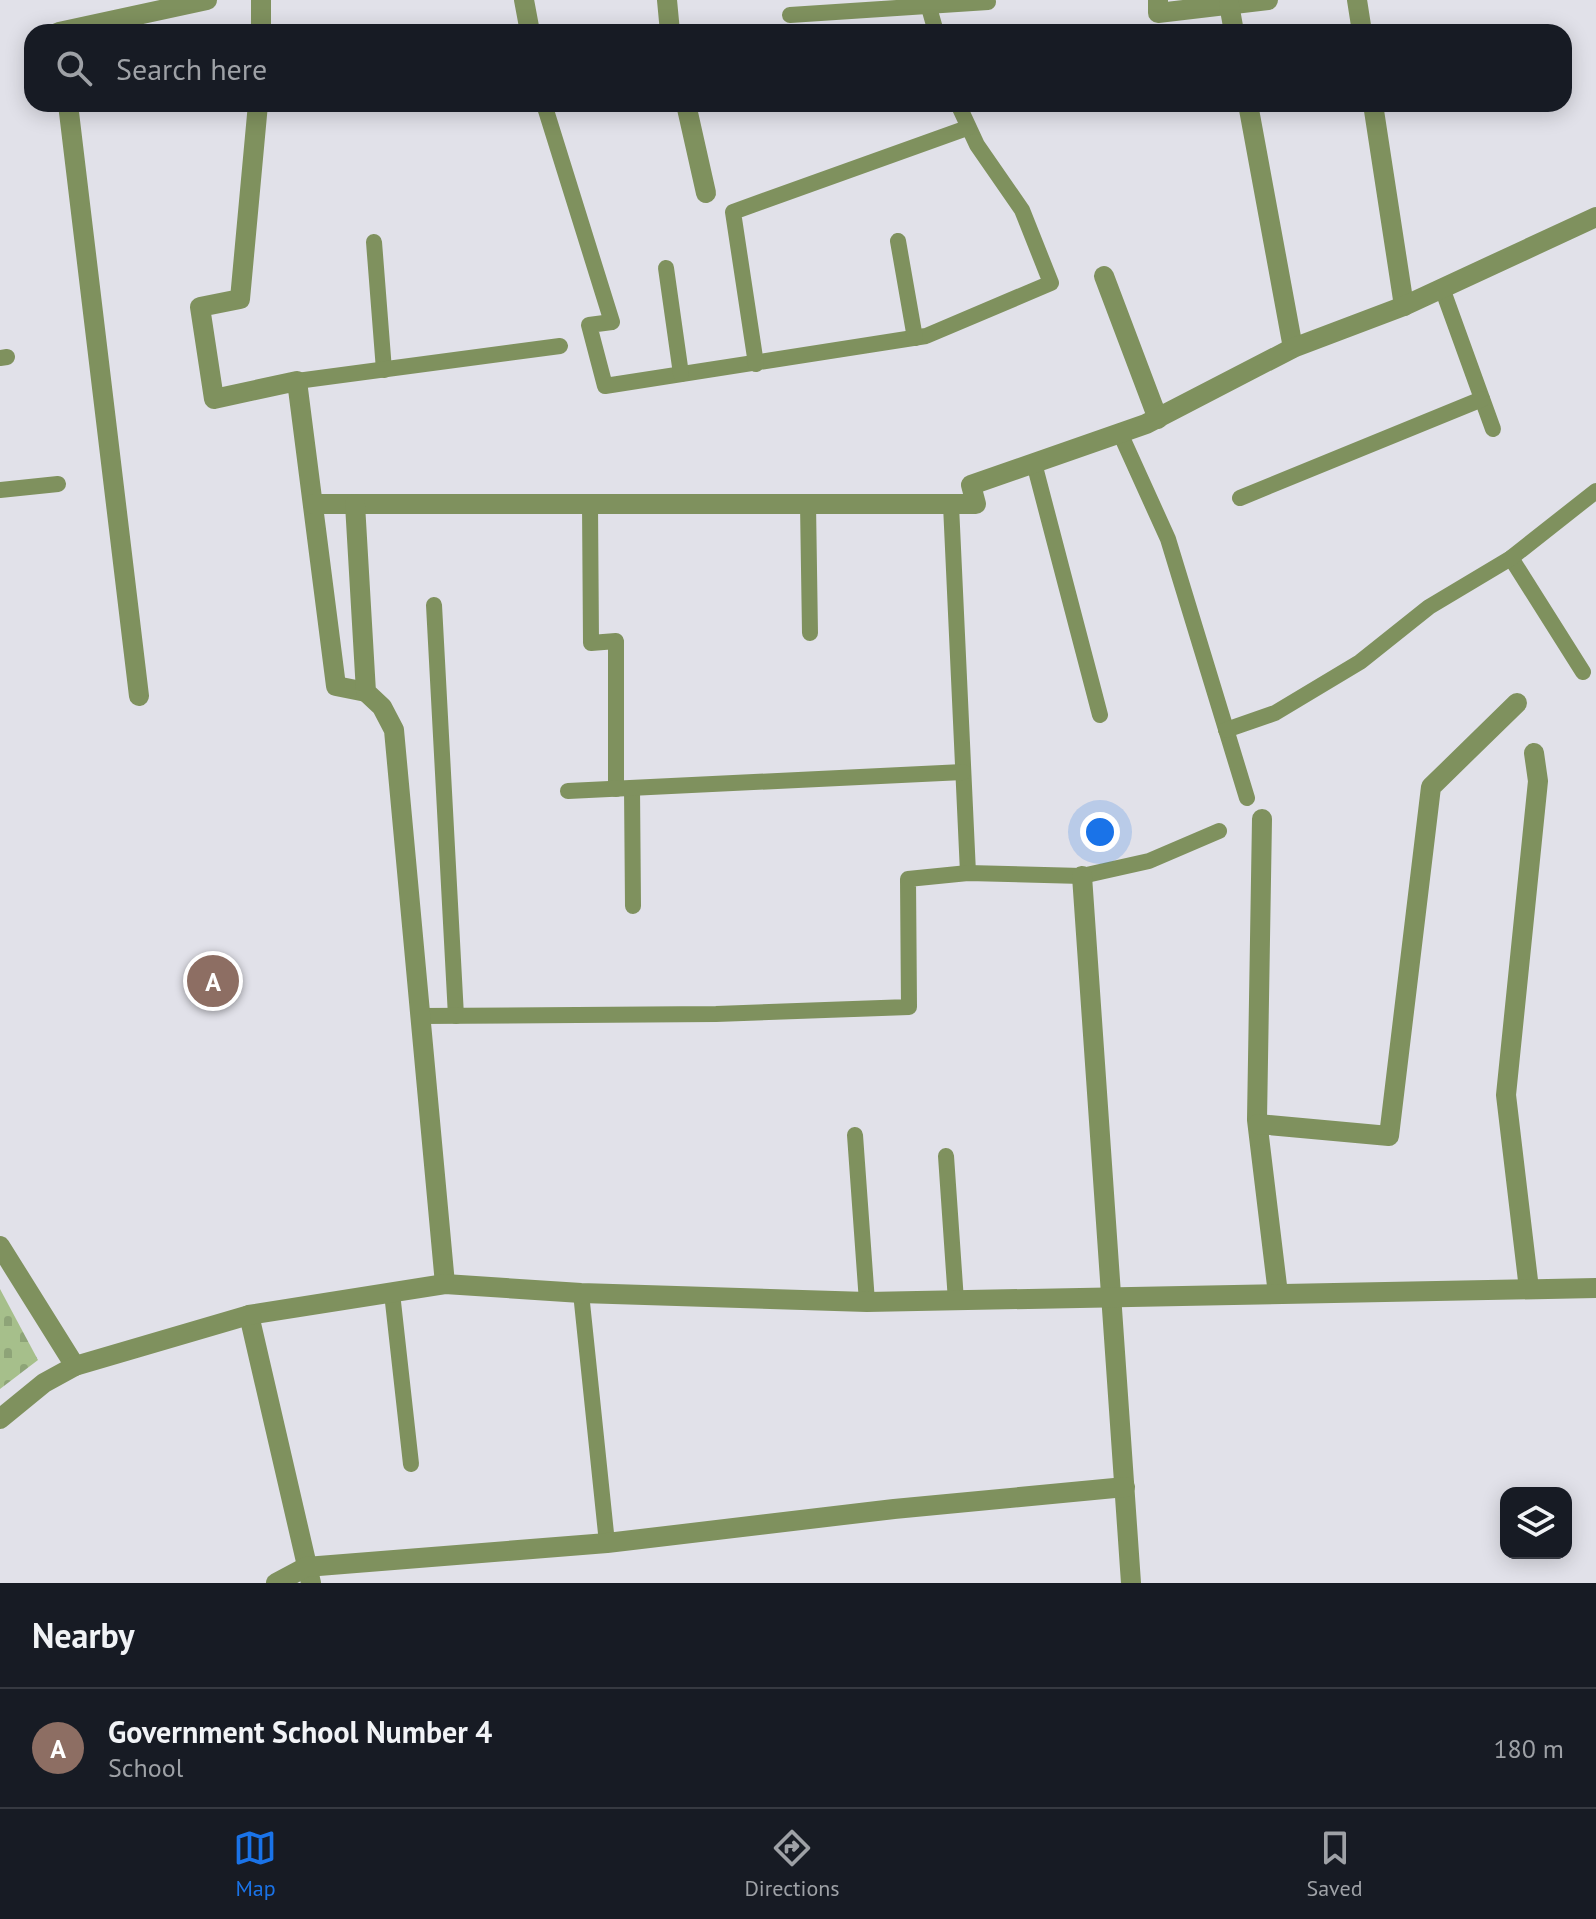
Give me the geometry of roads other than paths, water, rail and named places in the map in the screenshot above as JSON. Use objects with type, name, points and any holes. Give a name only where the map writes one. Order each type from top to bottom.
[{"type":"street","points":[[96,24],[207,0]]},
{"type":"street","points":[[261,0],[261,24]]},
{"type":"street","points":[[524,0],[528,24]]},
{"type":"street","points":[[667,0],[669,24]]},
{"type":"street","points":[[1158,0],[1158,13],[1268,0]]},
{"type":"street","points":[[1357,0],[1361,24]]},
{"type":"street","points":[[1229,4],[1233,24]]},
{"type":"street","points":[[69,112],[139,696]]},
{"type":"street","points":[[257,112],[240,299],[200,307],[214,399],[297,381],[336,686],[366,692],[382,707],[394,730],[445,1284]]},
{"type":"street","points":[[688,112],[706,193]]},
{"type":"street","points":[[1249,112],[1293,348]]},
{"type":"street","points":[[1374,112],[1404,306]]},
{"type":"street","points":[[313,504],[976,504],[971,485],[1158,419],[1293,348],[1404,306],[1596,217]]},
{"type":"street","points":[[1104,276],[1158,419]]},
{"type":"street","points":[[355,504],[366,692]]},
{"type":"street","points":[[1258,1124],[1389,1136],[1431,787],[1517,703]]},
{"type":"street","points":[[1529,1289],[1506,1095],[1538,781],[1534,753]]},
{"type":"street","points":[[1262,819],[1258,1124],[1278,1294]]},
{"type":"street","points":[[1082,876],[1114,1297],[1131,1583]]},
{"type":"street","points":[[0,1246],[75,1366]]},
{"type":"street","points":[[0,1419],[44,1383],[75,1366],[249,1315],[445,1284],[581,1293],[867,1302],[1596,1288]]},
{"type":"street","points":[[249,1315],[308,1575]]},
{"type":"street","points":[[276,1583],[308,1575],[879,1510],[1125,1487]]},
{"type":"lane","points":[[790,15],[988,2]]},
{"type":"lane","points":[[928,4],[934,24]]},
{"type":"lane","points":[[546,112],[612,322],[589,325],[605,386],[915,338],[1051,283],[1022,210],[967,128],[961,112]]},
{"type":"lane","points":[[756,364],[733,212],[967,128]]},
{"type":"lane","points":[[898,241],[915,338]]},
{"type":"lane","points":[[374,242],[384,370]]},
{"type":"lane","points":[[666,268],[681,374]]},
{"type":"lane","points":[[1442,288],[1493,429]]},
{"type":"lane","points":[[297,381],[560,346]]},
{"type":"lane","points":[[1240,498],[1482,399]]},
{"type":"lane","points":[[1120,433],[1168,539],[1247,798]]},
{"type":"lane","points":[[1034,463],[1100,715]]},
{"type":"lane","points":[[0,490],[58,484]]},
{"type":"lane","points":[[1226,730],[1275,713],[1360,662],[1429,607],[1511,558],[1596,491]]},
{"type":"lane","points":[[590,504],[591,643],[616,641],[633,906]]},
{"type":"lane","points":[[808,504],[810,633]]},
{"type":"lane","points":[[951,505],[968,873]]},
{"type":"lane","points":[[1511,558],[1583,672]]},
{"type":"lane","points":[[434,605],[456,1016]]},
{"type":"lane","points":[[568,791],[963,772]]},
{"type":"lane","points":[[421,1016],[688,1014],[909,1007],[908,879],[968,873],[1082,876],[1149,861],[1219,831]]},
{"type":"lane","points":[[855,1135],[867,1302]]},
{"type":"lane","points":[[946,1156],[956,1301]]},
{"type":"lane","points":[[392,1293],[411,1464]]},
{"type":"lane","points":[[581,1293],[607,1543]]},
{"type":"place","name":"Government School Number 4","points":[[213,981]]}]
